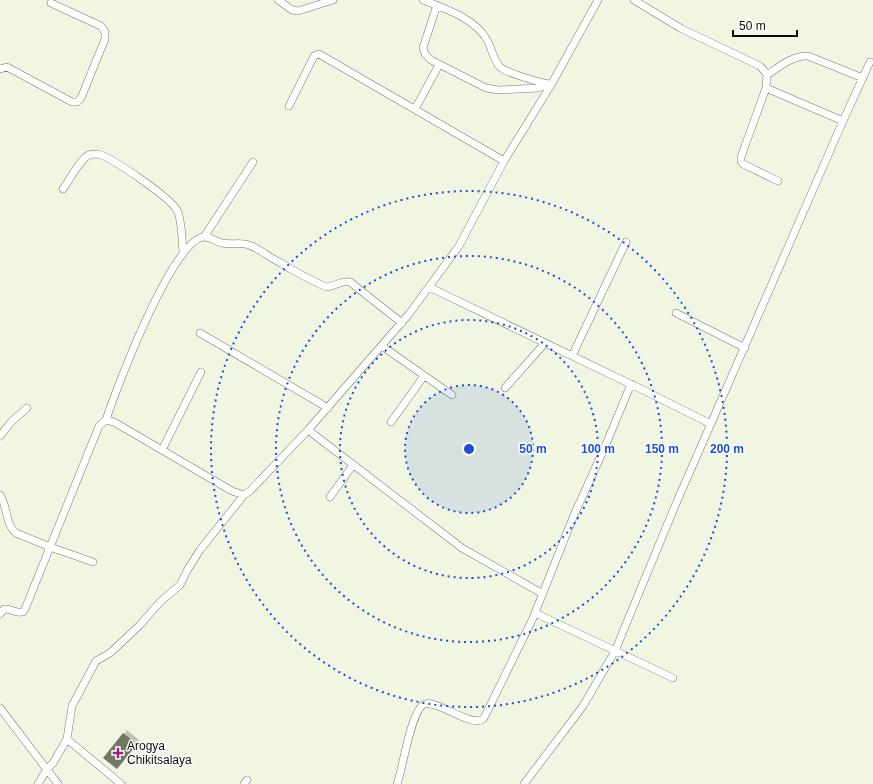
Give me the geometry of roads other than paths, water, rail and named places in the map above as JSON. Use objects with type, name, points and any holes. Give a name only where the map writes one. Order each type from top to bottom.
[{"type":"street","points":[[278,0],[292,10],[298,11],[333,0]]},
{"type":"street","points":[[423,0],[453,12],[470,22],[487,39],[500,67],[549,84]]},
{"type":"street","points":[[38,784],[53,763],[67,739],[72,706],[96,661],[110,653],[140,625],[160,602],[180,585],[200,550],[244,494],[250,491],[308,430],[402,323],[462,241],[504,161],[598,0]]},
{"type":"street","points":[[634,0],[682,29],[760,66],[766,71],[766,88],[741,157],[741,161],[743,164],[778,181]]},
{"type":"street","points":[[0,69],[7,67],[72,102],[77,102],[81,98],[105,39],[105,32],[101,26],[50,3]]},
{"type":"street","points":[[437,5],[424,41],[423,48],[425,54],[431,60],[486,88],[498,90],[539,88],[549,84]]},
{"type":"street","points":[[289,106],[314,56],[319,54],[504,161]]},
{"type":"street","points":[[766,76],[796,57],[808,56],[863,78]]},
{"type":"street","points":[[524,784],[583,706],[615,651],[675,506],[870,62]]},
{"type":"street","points":[[415,109],[439,65]]},
{"type":"street","points":[[766,88],[843,121]]},
{"type":"street","points":[[63,189],[87,156],[96,154],[103,156],[142,180],[171,203],[177,211],[180,220],[183,252]]},
{"type":"street","points":[[1,610],[7,608],[19,613],[23,612],[99,426],[106,420],[120,379],[158,294],[183,252],[200,238],[204,237],[252,162]]},
{"type":"street","points":[[204,237],[222,243],[248,245],[326,287],[331,287],[345,281],[350,282],[402,323]]},
{"type":"street","points":[[572,356],[626,242]]},
{"type":"street","points":[[429,287],[711,424]]},
{"type":"street","points":[[676,313],[745,348]]},
{"type":"street","points":[[200,333],[328,408]]},
{"type":"street","points":[[505,388],[545,343]]},
{"type":"street","points":[[382,346],[452,395]]},
{"type":"street","points":[[162,450],[201,372]]},
{"type":"street","points":[[391,422],[424,376]]},
{"type":"street","points":[[397,784],[402,773],[414,719],[419,708],[423,704],[430,703],[469,719],[483,719],[535,613],[574,514],[604,449],[631,384]]},
{"type":"street","points":[[0,436],[12,421],[27,408]]},
{"type":"street","points":[[106,420],[114,422],[232,491],[238,494],[244,494]]},
{"type":"street","points":[[308,430],[462,548],[543,594]]},
{"type":"street","points":[[330,497],[353,465]]},
{"type":"street","points":[[0,495],[4,502],[12,530],[16,533],[93,562]]},
{"type":"street","points":[[535,613],[673,678]]},
{"type":"street","points":[[0,708],[58,784]]},
{"type":"street","points":[[67,739],[121,784]]},
{"type":"street","points":[[108,784],[112,777]]},
{"type":"place","name":"Arogya Chikitsalaya","points":[[118,753]]}]
